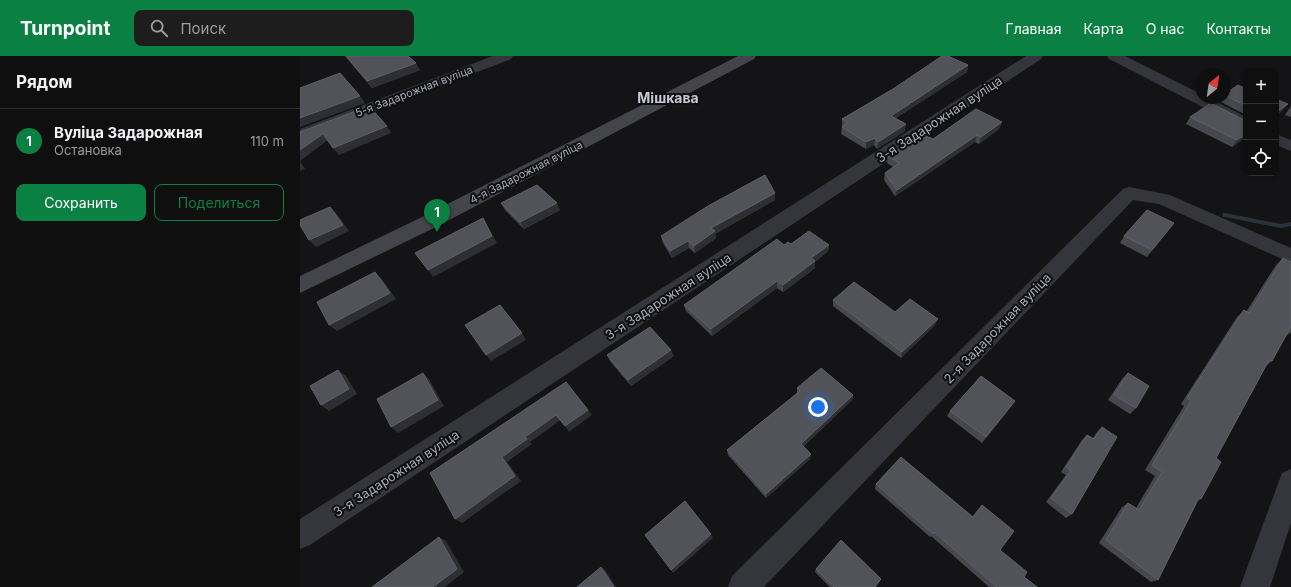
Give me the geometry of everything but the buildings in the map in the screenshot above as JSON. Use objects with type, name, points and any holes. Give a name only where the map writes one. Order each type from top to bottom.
[{"type":"main road","name":"4-я Задарожная вуліца","points":[[300,285],[429,222],[750,56]]},
{"type":"street","name":"5-я Задарожная вуліца","points":[[300,135],[506,56]]},
{"type":"street","name":"3-я Задарожная вуліца","points":[[300,535],[1036,56]]},
{"type":"street","points":[[1114,56],[1243,121]]},
{"type":"street","points":[[1278,140],[1291,146]]},
{"type":"street","name":"2-я Задарожная вуліца","points":[[743,587],[1129,193],[1163,199],[1291,256]]},
{"type":"street","points":[[1255,587],[1291,482]]},
{"type":"waterway","points":[[1225,215],[1281,226],[1291,224]]},
{"type":"place","name":"Вуліца Задарожная","points":[[437,232]]},
{"type":"district","name":"Мішкава","points":[[668,97]]}]
